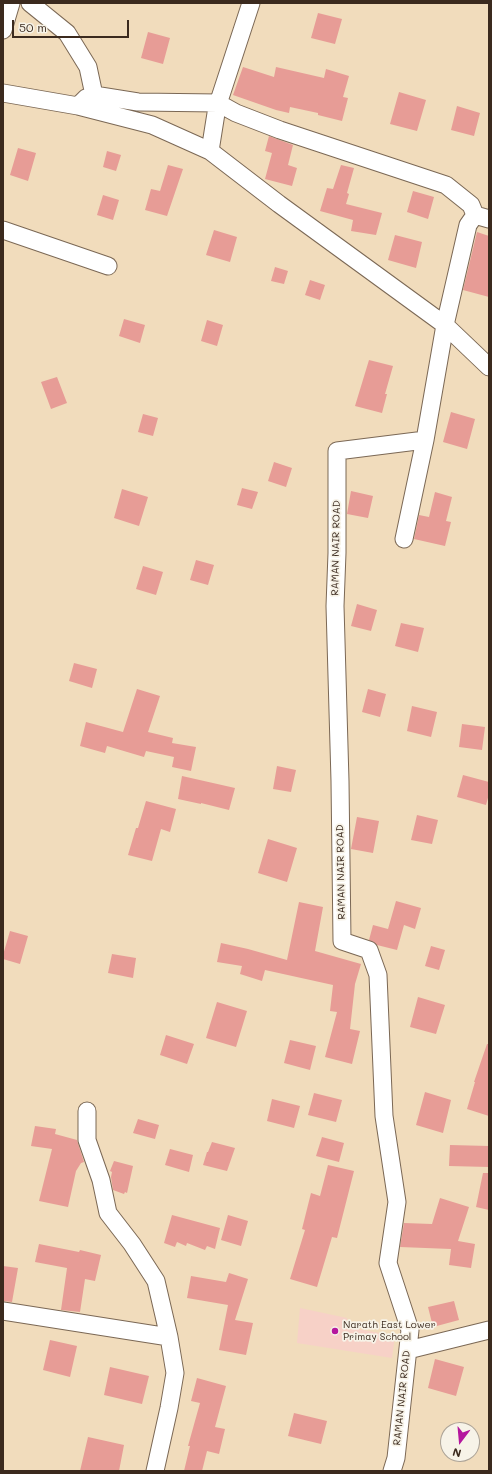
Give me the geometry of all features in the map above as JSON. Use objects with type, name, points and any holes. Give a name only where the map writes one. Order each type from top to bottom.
[{"type":"street","points":[[3,30],[12,3]]},
{"type":"street","points":[[30,3],[67,33],[88,67],[94,95]]},
{"type":"street","points":[[210,151],[218,103],[251,3]]},
{"type":"street","points":[[3,93],[78,106],[152,125],[210,151],[279,204],[446,325],[489,367]]},
{"type":"street","points":[[78,106],[86,98],[94,95],[138,102],[218,103],[236,113],[280,130],[446,185],[471,205],[482,217],[468,225],[446,325],[425,440],[404,539]]},
{"type":"street","points":[[3,230],[108,266]]},
{"type":"street","name":"RAMAN NAIR ROAD","points":[[392,1471],[396,1458],[410,1330],[388,1263],[397,1202],[384,1116],[378,976],[369,950],[342,941],[340,781],[335,606],[337,553],[337,451],[425,440]]},
{"type":"street","points":[[87,1111],[88,1140],[101,1180],[108,1213],[132,1244],[156,1281],[169,1337],[175,1373],[170,1408],[156,1471]]},
{"type":"street","points":[[3,1311],[169,1337]]},
{"type":"street","points":[[408,1350],[489,1330]]},
{"type":"shaded area","name":"Narath East Lower Primay School","points":[[300,1308],[347,1318],[348,1327],[395,1336],[392,1358],[297,1343]]},
{"type":"building","points":[[318,13],[342,19],[335,44],[311,38]]},
{"type":"building","points":[[148,32],[170,38],[163,64],[141,58]]},
{"type":"building","points":[[243,67],[274,77],[276,67],[324,78],[326,69],[349,76],[343,97],[348,98],[342,121],[318,115],[318,113],[290,107],[289,113],[276,110],[233,95]]},
{"type":"building","points":[[399,92],[426,100],[417,131],[390,124]]},
{"type":"building","points":[[457,106],[480,113],[474,136],[451,130]]},
{"type":"building","points":[[269,136],[293,145],[288,165],[297,168],[292,186],[265,179],[272,153],[265,151]]},
{"type":"building","points":[[18,148],[36,153],[28,181],[10,175]]},
{"type":"building","points":[[107,151],[121,155],[116,171],[103,167]]},
{"type":"building","points":[[168,165],[183,169],[167,216],[145,210],[151,189],[160,191]]},
{"type":"building","points":[[341,165],[354,168],[347,193],[349,194],[346,204],[382,213],[376,235],[351,231],[353,220],[320,211],[327,188],[333,189]]},
{"type":"building","points":[[413,191],[434,197],[428,219],[407,212]]},
{"type":"building","points":[[103,195],[119,200],[113,220],[97,215]]},
{"type":"building","points":[[214,230],[237,237],[230,262],[206,255]]},
{"type":"building","points":[[477,232],[489,236],[489,297],[463,290]]},
{"type":"building","points":[[395,235],[422,242],[416,268],[388,260]]},
{"type":"building","points":[[275,267],[288,271],[284,284],[271,281]]},
{"type":"building","points":[[310,280],[325,285],[320,300],[305,295]]},
{"type":"building","points":[[124,319],[145,325],[140,343],[119,336]]},
{"type":"building","points":[[207,320],[223,325],[217,346],[201,341]]},
{"type":"building","points":[[369,360],[393,366],[385,394],[387,394],[382,413],[355,406]]},
{"type":"building","points":[[57,377],[67,403],[51,409],[41,382]]},
{"type":"building","points":[[451,412],[475,419],[467,449],[443,442]]},
{"type":"building","points":[[143,414],[158,418],[153,436],[138,432]]},
{"type":"building","points":[[274,462],[292,468],[286,487],[268,481]]},
{"type":"building","points":[[242,488],[258,492],[252,509],[237,505]]},
{"type":"building","points":[[122,489],[148,497],[139,526],[114,518]]},
{"type":"building","points":[[351,491],[373,496],[368,518],[347,514]]},
{"type":"building","points":[[435,492],[452,497],[446,521],[451,522],[445,546],[414,539],[419,515],[429,517]]},
{"type":"building","points":[[196,560],[214,565],[208,585],[190,580]]},
{"type":"building","points":[[143,566],[163,572],[156,595],[136,589]]},
{"type":"building","points":[[357,604],[377,610],[371,631],[351,626]]},
{"type":"building","points":[[401,623],[424,628],[418,652],[395,646]]},
{"type":"building","points":[[74,663],[97,669],[92,688],[69,681]]},
{"type":"building","points":[[137,689],[160,696],[148,732],[173,738],[172,743],[196,747],[191,771],[172,767],[174,757],[146,751],[144,757],[107,746],[105,753],[80,746],[86,722],[123,732]]},
{"type":"building","points":[[368,689],[386,694],[380,717],[362,712]]},
{"type":"building","points":[[412,706],[437,712],[431,737],[407,731]]},
{"type":"building","points":[[462,724],[485,727],[482,750],[459,747]]},
{"type":"building","points":[[277,766],[296,770],[291,792],[273,789]]},
{"type":"building","points":[[463,775],[489,782],[489,794],[486,805],[457,797]]},
{"type":"building","points":[[182,776],[235,788],[229,810],[178,799]]},
{"type":"building","points":[[146,801],[176,809],[170,832],[161,829],[152,861],[128,855]]},
{"type":"building","points":[[417,815],[438,820],[432,844],[411,840]]},
{"type":"building","points":[[357,817],[379,821],[373,853],[351,849]]},
{"type":"building","points":[[268,839],[297,848],[287,882],[258,873]]},
{"type":"building","points":[[396,901],[421,908],[415,929],[404,925],[397,950],[377,945],[369,940],[373,925],[388,929]]},
{"type":"building","points":[[299,902],[323,907],[315,951],[361,964],[355,984],[350,1029],[360,1031],[352,1064],[325,1057],[337,1012],[330,1011],[333,985],[265,970],[262,981],[240,974],[242,966],[217,962],[221,943],[287,960]]},
{"type":"building","points":[[10,931],[28,936],[20,964],[3,959]]},
{"type":"building","points":[[431,946],[445,950],[439,970],[425,966]]},
{"type":"building","points":[[112,954],[136,958],[133,978],[108,973]]},
{"type":"building","points":[[418,997],[445,1005],[436,1034],[410,1027]]},
{"type":"building","points":[[217,1002],[247,1011],[236,1047],[206,1038]]},
{"type":"building","points":[[166,1035],[194,1044],[187,1064],[160,1055]]},
{"type":"building","points":[[290,1040],[316,1046],[310,1070],[284,1063]]},
{"type":"building","points":[[487,1044],[489,1044],[489,1116],[467,1109],[474,1082]]},
{"type":"building","points":[[425,1092],[451,1100],[443,1133],[416,1125]]},
{"type":"building","points":[[314,1093],[342,1100],[336,1122],[308,1115]]},
{"type":"building","points":[[272,1099],[300,1106],[294,1128],[267,1121]]},
{"type":"building","points":[[138,1119],[159,1125],[155,1139],[133,1133]]},
{"type":"building","points":[[35,1126],[56,1129],[55,1134],[77,1140],[84,1162],[81,1163],[76,1171],[68,1207],[39,1201],[52,1149],[31,1146]]},
{"type":"building","points":[[322,1137],[344,1143],[339,1162],[316,1156]]},
{"type":"building","points":[[212,1142],[235,1148],[227,1171],[203,1165]]},
{"type":"building","points":[[450,1145],[489,1146],[489,1167],[449,1166]]},
{"type":"building","points":[[170,1149],[193,1155],[189,1172],[165,1165]]},
{"type":"building","points":[[114,1161],[133,1166],[127,1193],[125,1192],[124,1194],[113,1190],[111,1177],[112,1172],[110,1171]]},
{"type":"building","points":[[328,1165],[354,1171],[337,1238],[332,1237],[317,1287],[290,1279],[305,1230],[302,1229],[311,1193],[320,1196]]},
{"type":"building","points":[[483,1173],[489,1173],[489,1210],[476,1207]]},
{"type":"building","points":[[440,1198],[469,1207],[458,1241],[475,1244],[471,1268],[449,1265],[451,1249],[400,1247],[404,1223],[432,1224]]},
{"type":"building","points":[[172,1215],[220,1228],[215,1249],[207,1246],[205,1250],[187,1243],[186,1246],[177,1242],[175,1247],[164,1243]]},
{"type":"building","points":[[228,1215],[248,1221],[241,1246],[221,1240]]},
{"type":"building","points":[[39,1244],[79,1252],[80,1250],[101,1255],[95,1281],[85,1279],[80,1312],[61,1310],[67,1268],[35,1262]]},
{"type":"building","points":[[3,1266],[18,1268],[12,1302],[3,1301]]},
{"type":"building","points":[[229,1273],[248,1279],[235,1320],[253,1323],[246,1355],[219,1350],[228,1305],[187,1298],[191,1276],[226,1282]]},
{"type":"building","points":[[454,1301],[459,1320],[433,1327],[428,1307]]},
{"type":"building","points":[[50,1340],[77,1346],[70,1377],[43,1370]]},
{"type":"building","points":[[435,1359],[464,1367],[456,1396],[428,1388]]},
{"type":"building","points":[[110,1367],[149,1376],[142,1404],[104,1395]]},
{"type":"building","points":[[197,1378],[226,1386],[215,1427],[225,1429],[219,1454],[207,1451],[202,1471],[184,1471],[190,1446],[188,1446],[200,1403],[191,1401]]},
{"type":"building","points":[[294,1413],[327,1421],[321,1444],[288,1436]]},
{"type":"building","points":[[88,1437],[124,1445],[119,1471],[80,1471]]},
{"type":"place","name":"Narath East Lower Primay School","points":[[335,1331]]}]
